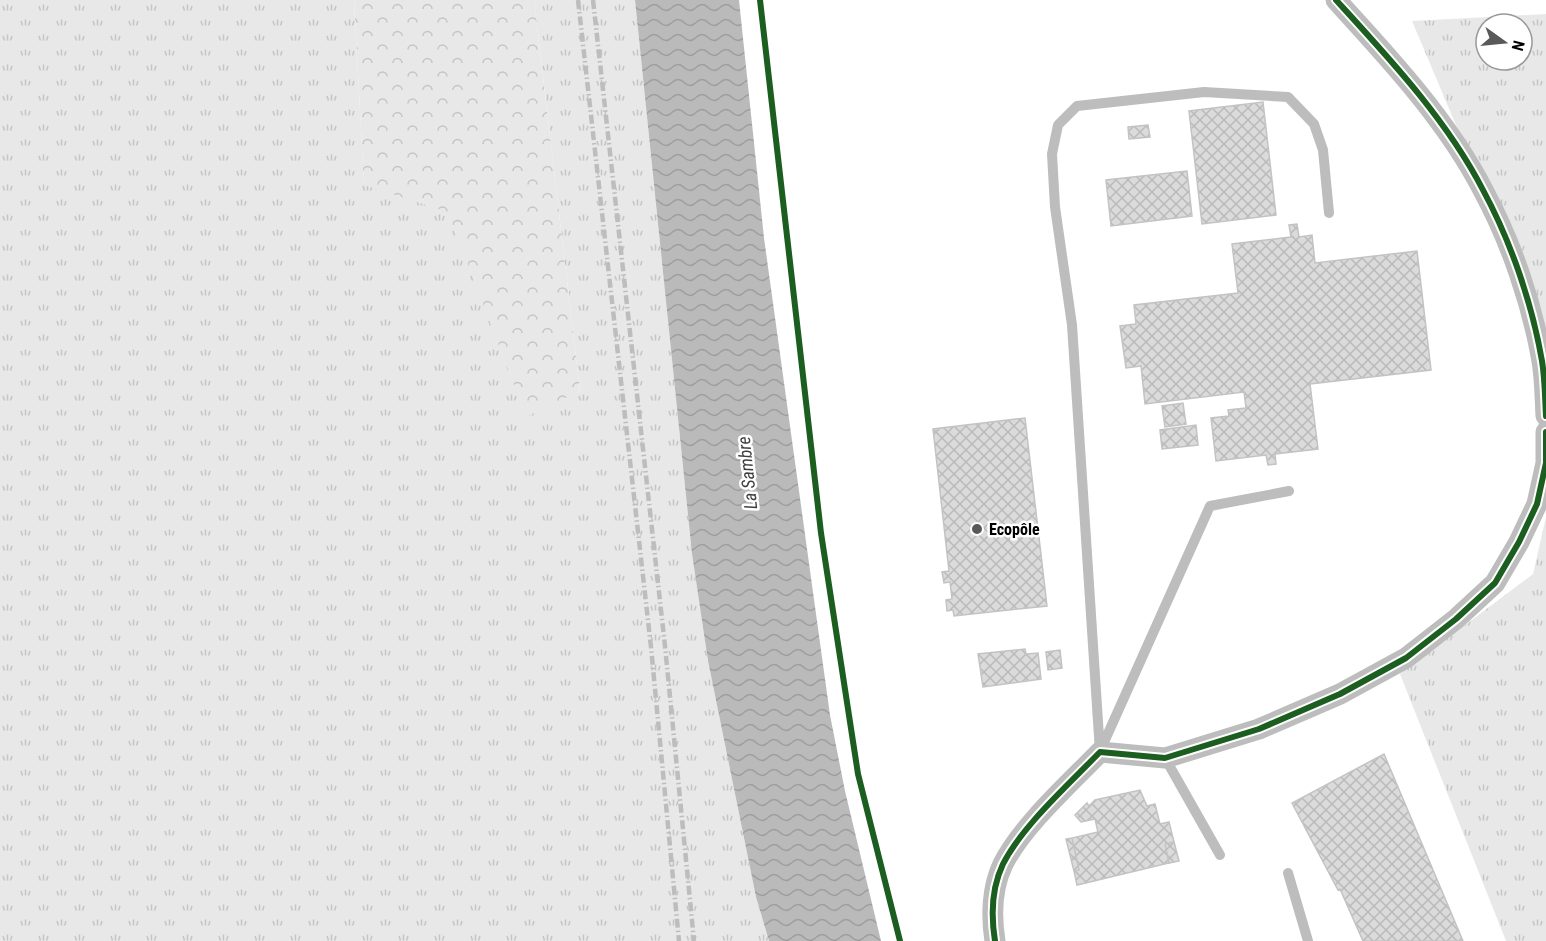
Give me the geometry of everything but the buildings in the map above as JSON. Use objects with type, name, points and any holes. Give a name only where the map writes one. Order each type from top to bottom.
[{"type":"street","points":[[1336,0],[1420,95],[1456,145],[1483,189],[1508,243],[1528,304],[1542,362],[1546,416]]},
{"type":"street","points":[[995,941],[993,906],[996,885],[1003,865],[1016,844],[1042,813],[1100,752],[1165,758],[1260,729],[1340,694],[1406,658],[1456,619],[1496,583],[1537,504],[1546,463],[1546,432]]},
{"type":"lane","points":[[1100,752],[1072,326],[1055,207],[1052,154],[1058,125],[1077,106],[1204,92],[1288,97],[1314,124],[1323,150],[1329,213]]},
{"type":"lane","points":[[1100,752],[1210,506],[1289,491]]},
{"type":"lane","points":[[1165,758],[1220,855]]},
{"type":"lane","points":[[1287,873],[1308,941]]},
{"type":"green space","points":[[0,0],[354,0],[364,184],[448,211],[526,416],[580,391],[534,0],[635,0],[692,554],[708,661],[756,897],[769,941],[0,941]]},
{"type":"green space","points":[[354,0],[534,0],[580,391],[526,417],[448,212],[364,185]]},
{"type":"green space","points":[[1546,14],[1546,330],[1412,21],[1474,18],[1474,72],[1534,72],[1534,15]]},
{"type":"green space","points":[[1546,517],[1546,941],[1506,941],[1400,674],[1533,574]]},
{"type":"water","name":"La Sambre","points":[[635,0],[739,0],[764,238],[830,715],[845,791],[881,941],[769,941],[756,897],[708,661],[692,554]]},
{"type":"railway","points":[[578,0],[651,647],[679,941]]},
{"type":"railway","points":[[593,0],[665,646],[694,941]]},
{"type":"cycle path","points":[[760,0],[821,533],[858,774],[900,941]]},
{"type":"cycle path","points":[[1336,0],[1435,114],[1469,164],[1483,190],[1503,230],[1526,295],[1543,368],[1546,416]]},
{"type":"cycle path","points":[[995,941],[993,902],[1003,864],[1034,820],[1100,752],[1165,758],[1259,729],[1340,694],[1406,658],[1456,619],[1495,583],[1519,542],[1537,504],[1546,463],[1546,432]]},
{"type":"place","name":"Ecopôle","points":[[977,529]]}]
